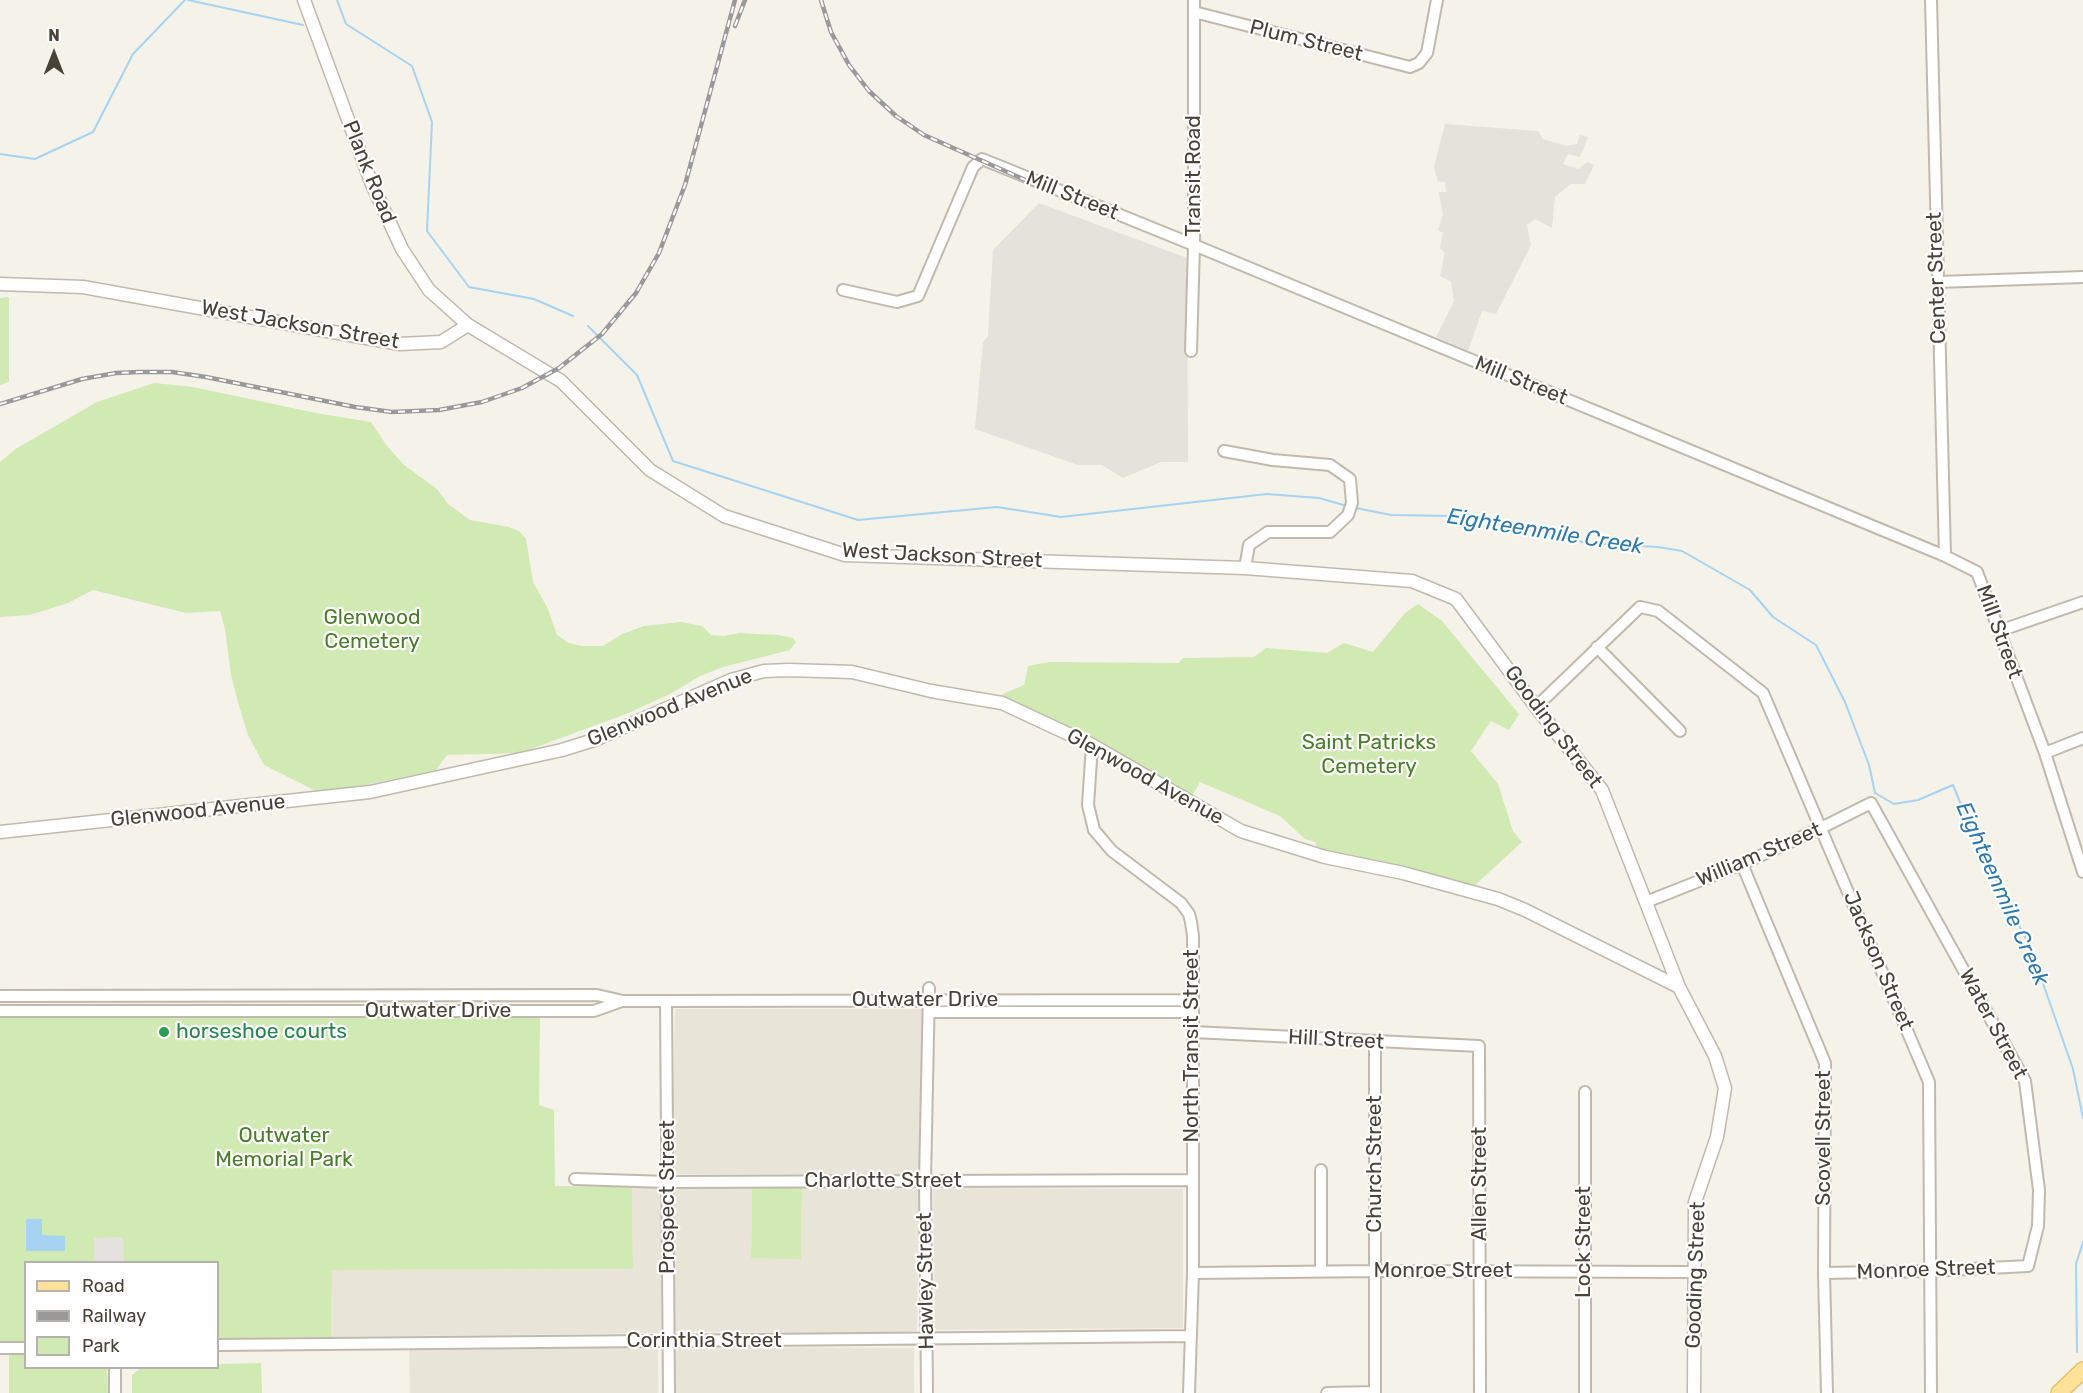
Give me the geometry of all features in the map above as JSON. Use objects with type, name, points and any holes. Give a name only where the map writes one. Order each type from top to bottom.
[{"type":"main road","points":[[2059,1393],[2083,1370]]},
{"type":"street","name":"Plank Road","points":[[304,0],[370,182],[402,249],[429,290],[468,325]]},
{"type":"street","name":"Transit Road","points":[[1191,351],[1194,245],[1194,0]]},
{"type":"street","name":"Plum Street","points":[[1194,12],[1410,67],[1419,63],[1427,53],[1437,0]]},
{"type":"street","name":"Center Street","points":[[1931,0],[1945,556]]},
{"type":"street","name":"Mill Street","points":[[843,290],[897,302],[918,296],[973,167],[982,159],[1945,556],[1977,572],[2044,753],[2083,872]]},
{"type":"street","points":[[1938,282],[2083,277]]},
{"type":"street","name":"West Jackson Street","points":[[0,284],[83,287],[400,344],[441,342],[468,325],[561,381],[650,470],[724,516],[845,555],[1245,568]]},
{"type":"street","points":[[1224,451],[1273,460],[1330,465],[1350,479],[1352,503],[1348,515],[1330,532],[1268,532],[1250,545],[1245,568]]},
{"type":"street","name":"Gooding Street","points":[[1245,568],[1412,581],[1456,599],[1536,707],[1602,790],[1679,987],[1715,1056],[1725,1088],[1717,1137],[1695,1202],[1694,1393]]},
{"type":"street","points":[[1999,631],[2083,602]]},
{"type":"street","name":"Jackson Street","points":[[1598,647],[1640,607],[1658,611],[1763,693],[1929,1082],[1931,1393]]},
{"type":"street","points":[[1536,707],[1598,647],[1680,731]]},
{"type":"street","name":"Glenwood Avenue","points":[[0,832],[370,792],[562,750],[597,739],[731,680],[764,671],[852,672],[931,696],[1002,703],[1092,745],[1241,831],[1325,856],[1403,873],[1498,899],[1534,914],[1679,987]]},
{"type":"street","points":[[2044,753],[2083,738]]},
{"type":"street","name":"North Transit Street","points":[[1092,745],[1088,805],[1094,830],[1112,851],[1185,907],[1191,922],[1193,936],[1193,1273],[1189,1393]]},
{"type":"street","name":"William Street","points":[[1646,902],[1742,864],[1871,803]]},
{"type":"street","name":"Water Street","points":[[1871,803],[2025,1080],[2038,1190],[2038,1226],[2028,1266]]},
{"type":"street","points":[[2069,831],[2083,846]]},
{"type":"street","name":"Scovell Street","points":[[1742,864],[1825,1063],[1824,1273],[1827,1393]]},
{"type":"street","name":"Hawley Street","points":[[927,1393],[925,1182],[930,988]]},
{"type":"street","name":"Outwater Drive","points":[[0,996],[597,995],[622,1001],[1192,1000]]},
{"type":"street","name":"Outwater Drive","points":[[0,1011],[594,1011],[622,1001]]},
{"type":"street","name":"Prospect Street","points":[[666,1001],[669,1393]]},
{"type":"street","name":"Outwater Drive","points":[[930,1012],[1192,1012]]},
{"type":"street","name":"Hill Street","points":[[1192,1032],[1479,1046]]},
{"type":"street","name":"Church Street","points":[[1375,1042],[1375,1393]]},
{"type":"street","name":"Allen Street","points":[[1479,1046],[1480,1393]]},
{"type":"street","name":"Lock Street","points":[[1584,1092],[1585,1393]]},
{"type":"street","points":[[1321,1170],[1321,1271]]},
{"type":"street","name":"Charlotte Street","points":[[575,1179],[667,1182],[1192,1180]]},
{"type":"street","name":"Monroe Street","points":[[1824,1273],[2028,1266]]},
{"type":"street","name":"Monroe Street","points":[[1193,1273],[1375,1270],[1693,1272]]},
{"type":"street","name":"Corinthia Street","points":[[219,1345],[1191,1336]]},
{"type":"street","points":[[0,1348],[24,1348]]},
{"type":"street","points":[[115,1369],[115,1393]]},
{"type":"street","points":[[1327,1393],[1375,1393]]},
{"type":"shaded area","points":[[1445,124],[1538,131],[1543,139],[1566,146],[1577,144],[1580,135],[1588,137],[1580,157],[1568,154],[1563,164],[1579,169],[1587,162],[1594,165],[1585,184],[1570,184],[1555,197],[1552,228],[1535,219],[1527,225],[1531,245],[1496,314],[1482,311],[1468,351],[1436,337],[1454,301],[1451,282],[1440,276],[1445,253],[1440,248],[1443,233],[1438,230],[1443,215],[1439,192],[1446,192],[1445,182],[1438,181],[1434,167]]},
{"type":"shaded area","points":[[1039,203],[1187,258],[1188,462],[1161,462],[1123,478],[1102,465],[1078,465],[975,429],[983,342],[988,336],[993,250]]},
{"type":"shaded area","points":[[675,1009],[923,1009],[921,1175],[672,1174]]},
{"type":"shaded area","points":[[674,1186],[752,1188],[751,1258],[801,1258],[802,1187],[919,1189],[917,1335],[672,1331]]},
{"type":"shaded area","points":[[632,1187],[662,1188],[661,1333],[331,1337],[332,1270],[633,1269]]},
{"type":"shaded area","points":[[933,1188],[1183,1189],[1183,1328],[935,1330]]},
{"type":"shaded area","points":[[123,1237],[124,1261],[94,1261],[94,1238]]},
{"type":"shaded area","points":[[658,1347],[658,1393],[410,1393],[409,1350]]},
{"type":"shaded area","points":[[674,1347],[914,1348],[914,1393],[674,1393]]},
{"type":"green space","points":[[9,297],[9,382],[0,385],[0,298]]},
{"type":"green space","name":"Glenwood Cemetery","points":[[154,383],[193,387],[371,422],[387,446],[404,465],[437,489],[448,504],[470,520],[519,531],[526,539],[533,582],[547,607],[557,635],[569,643],[582,646],[603,646],[622,634],[644,626],[681,622],[702,626],[711,635],[724,636],[740,633],[778,635],[793,638],[796,642],[790,650],[723,667],[700,676],[670,694],[626,714],[520,753],[447,755],[436,770],[322,794],[264,765],[248,735],[239,706],[220,611],[186,613],[93,590],[68,603],[30,615],[0,617],[0,462],[17,448],[97,402]]},
{"type":"green space","name":"Saint Patricks Cemetery","points":[[1418,604],[1442,621],[1519,714],[1509,730],[1491,721],[1471,751],[1498,784],[1513,831],[1522,842],[1473,887],[1318,850],[1315,842],[1305,839],[1280,816],[1200,782],[1191,798],[1036,711],[1004,701],[1003,694],[1024,685],[1028,666],[1049,662],[1179,663],[1183,658],[1254,657],[1266,648],[1327,653],[1344,643],[1373,652],[1405,613]]},
{"type":"green space","name":"Outwater Memorial Park","points":[[0,1016],[540,1016],[539,1105],[554,1110],[555,1186],[632,1187],[633,1269],[332,1270],[331,1337],[219,1339],[219,1261],[24,1261],[24,1342],[0,1343]]},
{"type":"green space","points":[[802,1187],[801,1259],[751,1258],[752,1188]]},
{"type":"green space","points":[[9,1355],[24,1355],[24,1369],[107,1369],[108,1393],[9,1393]]},
{"type":"green space","points":[[261,1363],[262,1393],[132,1393],[132,1375],[140,1369],[219,1369],[219,1364]]},
{"type":"water","points":[[26,1219],[42,1219],[42,1235],[65,1236],[65,1251],[26,1251]]},
{"type":"waterway","points":[[0,154],[35,159],[93,132],[133,54],[185,0]]},
{"type":"waterway","points":[[188,0],[303,25]]},
{"type":"waterway","name":"Eighteenmile Creek","points":[[337,0],[346,24],[412,66],[432,122],[427,231],[469,287],[534,299],[573,316]]},
{"type":"waterway","name":"Eighteenmile Creek","points":[[588,326],[637,375],[673,461],[858,520],[997,507],[1061,517],[1267,494],[1319,498],[1347,506]]},
{"type":"waterway","name":"Eighteenmile Creek","points":[[1356,508],[1391,515],[1453,516],[1523,525],[1585,543],[1658,547],[1682,551],[1750,590],[1773,617],[1816,645],[1845,702],[1869,765],[1875,793],[1894,804],[1918,800],[1953,785],[1976,841],[2031,949],[2073,1069],[2083,1118]]},
{"type":"waterway","name":"Eighteenmile Creek","points":[[2077,1352],[2076,1264],[2083,1242]]},
{"type":"railway","points":[[0,404],[82,379],[116,373],[172,372],[355,407],[392,412],[439,410],[482,402],[522,388],[559,368],[602,334],[636,293],[659,253],[685,185],[735,0]]},
{"type":"railway","points":[[735,26],[745,0]]},
{"type":"railway","points":[[821,0],[831,32],[849,65],[869,91],[896,116],[924,135],[1041,187]]},
{"type":"place","name":"horseshoe courts","points":[[164,1032]]}]
